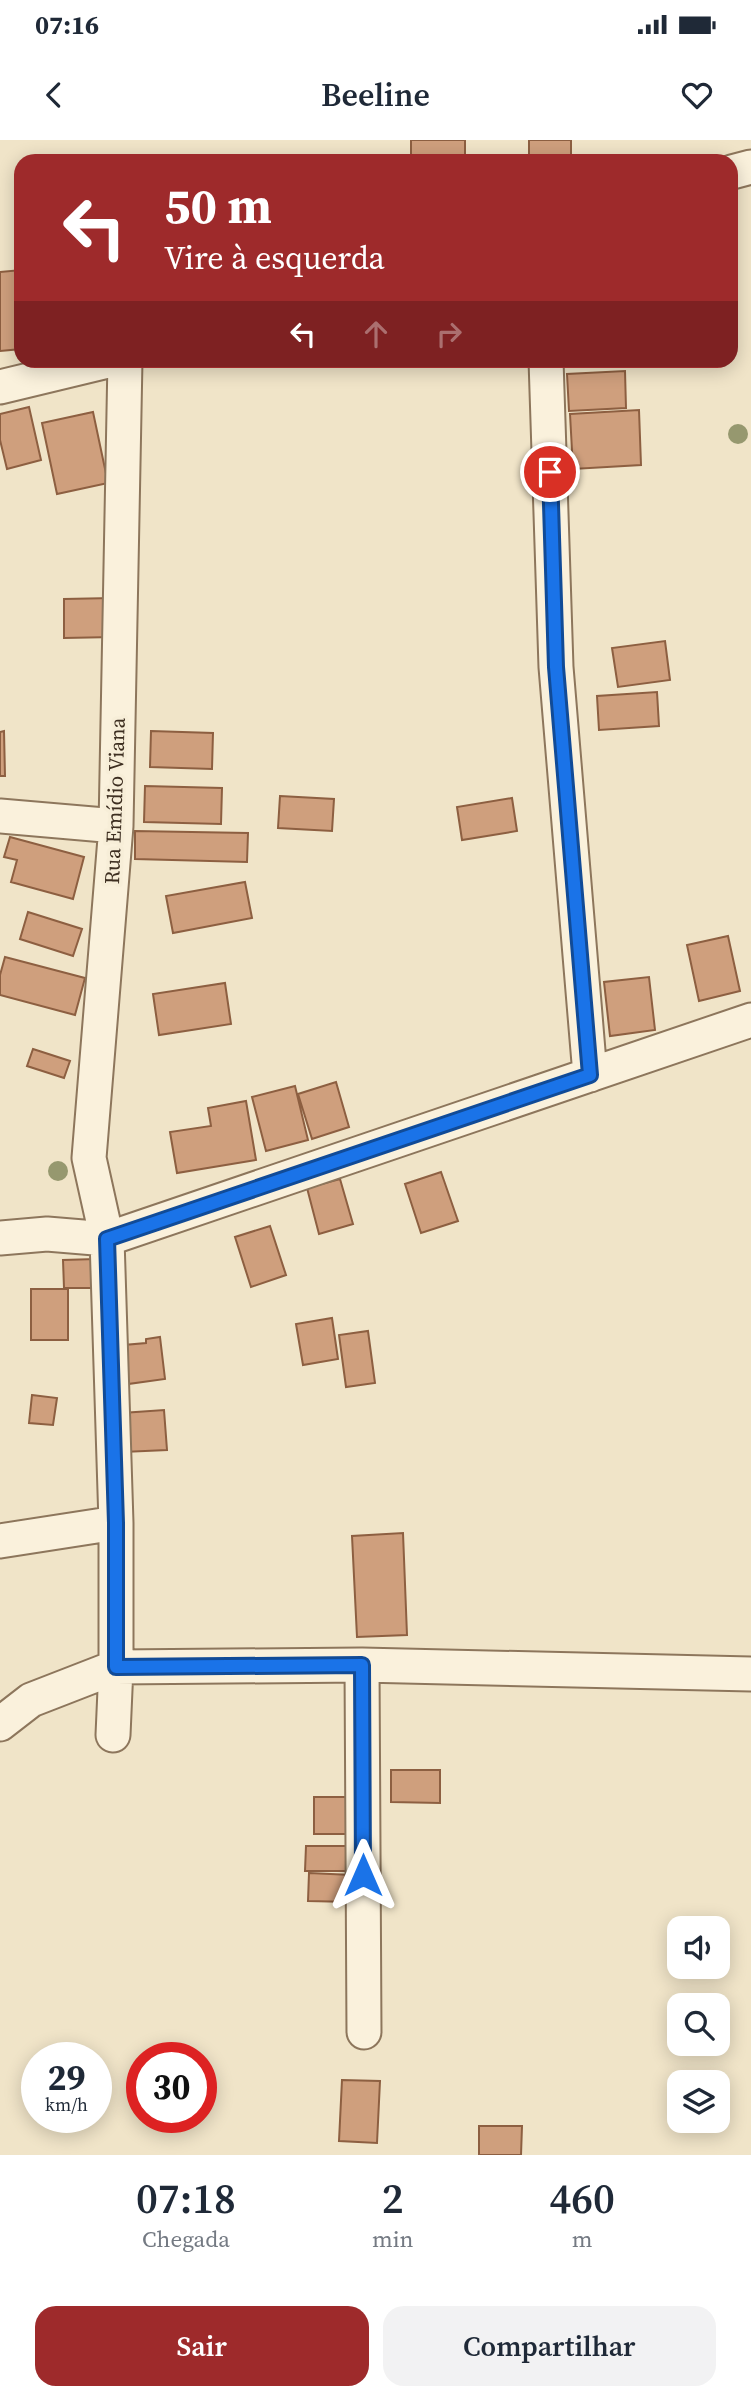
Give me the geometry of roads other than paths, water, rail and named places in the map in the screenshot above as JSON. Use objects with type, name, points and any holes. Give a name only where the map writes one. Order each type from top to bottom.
[{"type":"street","points":[[0,387],[79,368]]},
{"type":"street","name":"Rua Emídio Viana","points":[[113,1735],[116,1523],[107,1239],[89,1158],[116,826],[125,368]]},
{"type":"street","points":[[546,368],[556,667],[590,1075]]},
{"type":"street","points":[[0,816],[116,826]]},
{"type":"street","points":[[0,1238],[47,1234],[107,1239],[751,1020]]},
{"type":"street","points":[[0,1214],[47,1234]]},
{"type":"street","points":[[0,1541],[116,1523]]},
{"type":"street","points":[[362,1665],[364,2032]]},
{"type":"street","points":[[0,1724],[31,1700],[116,1667],[362,1665],[751,1674]]}]
